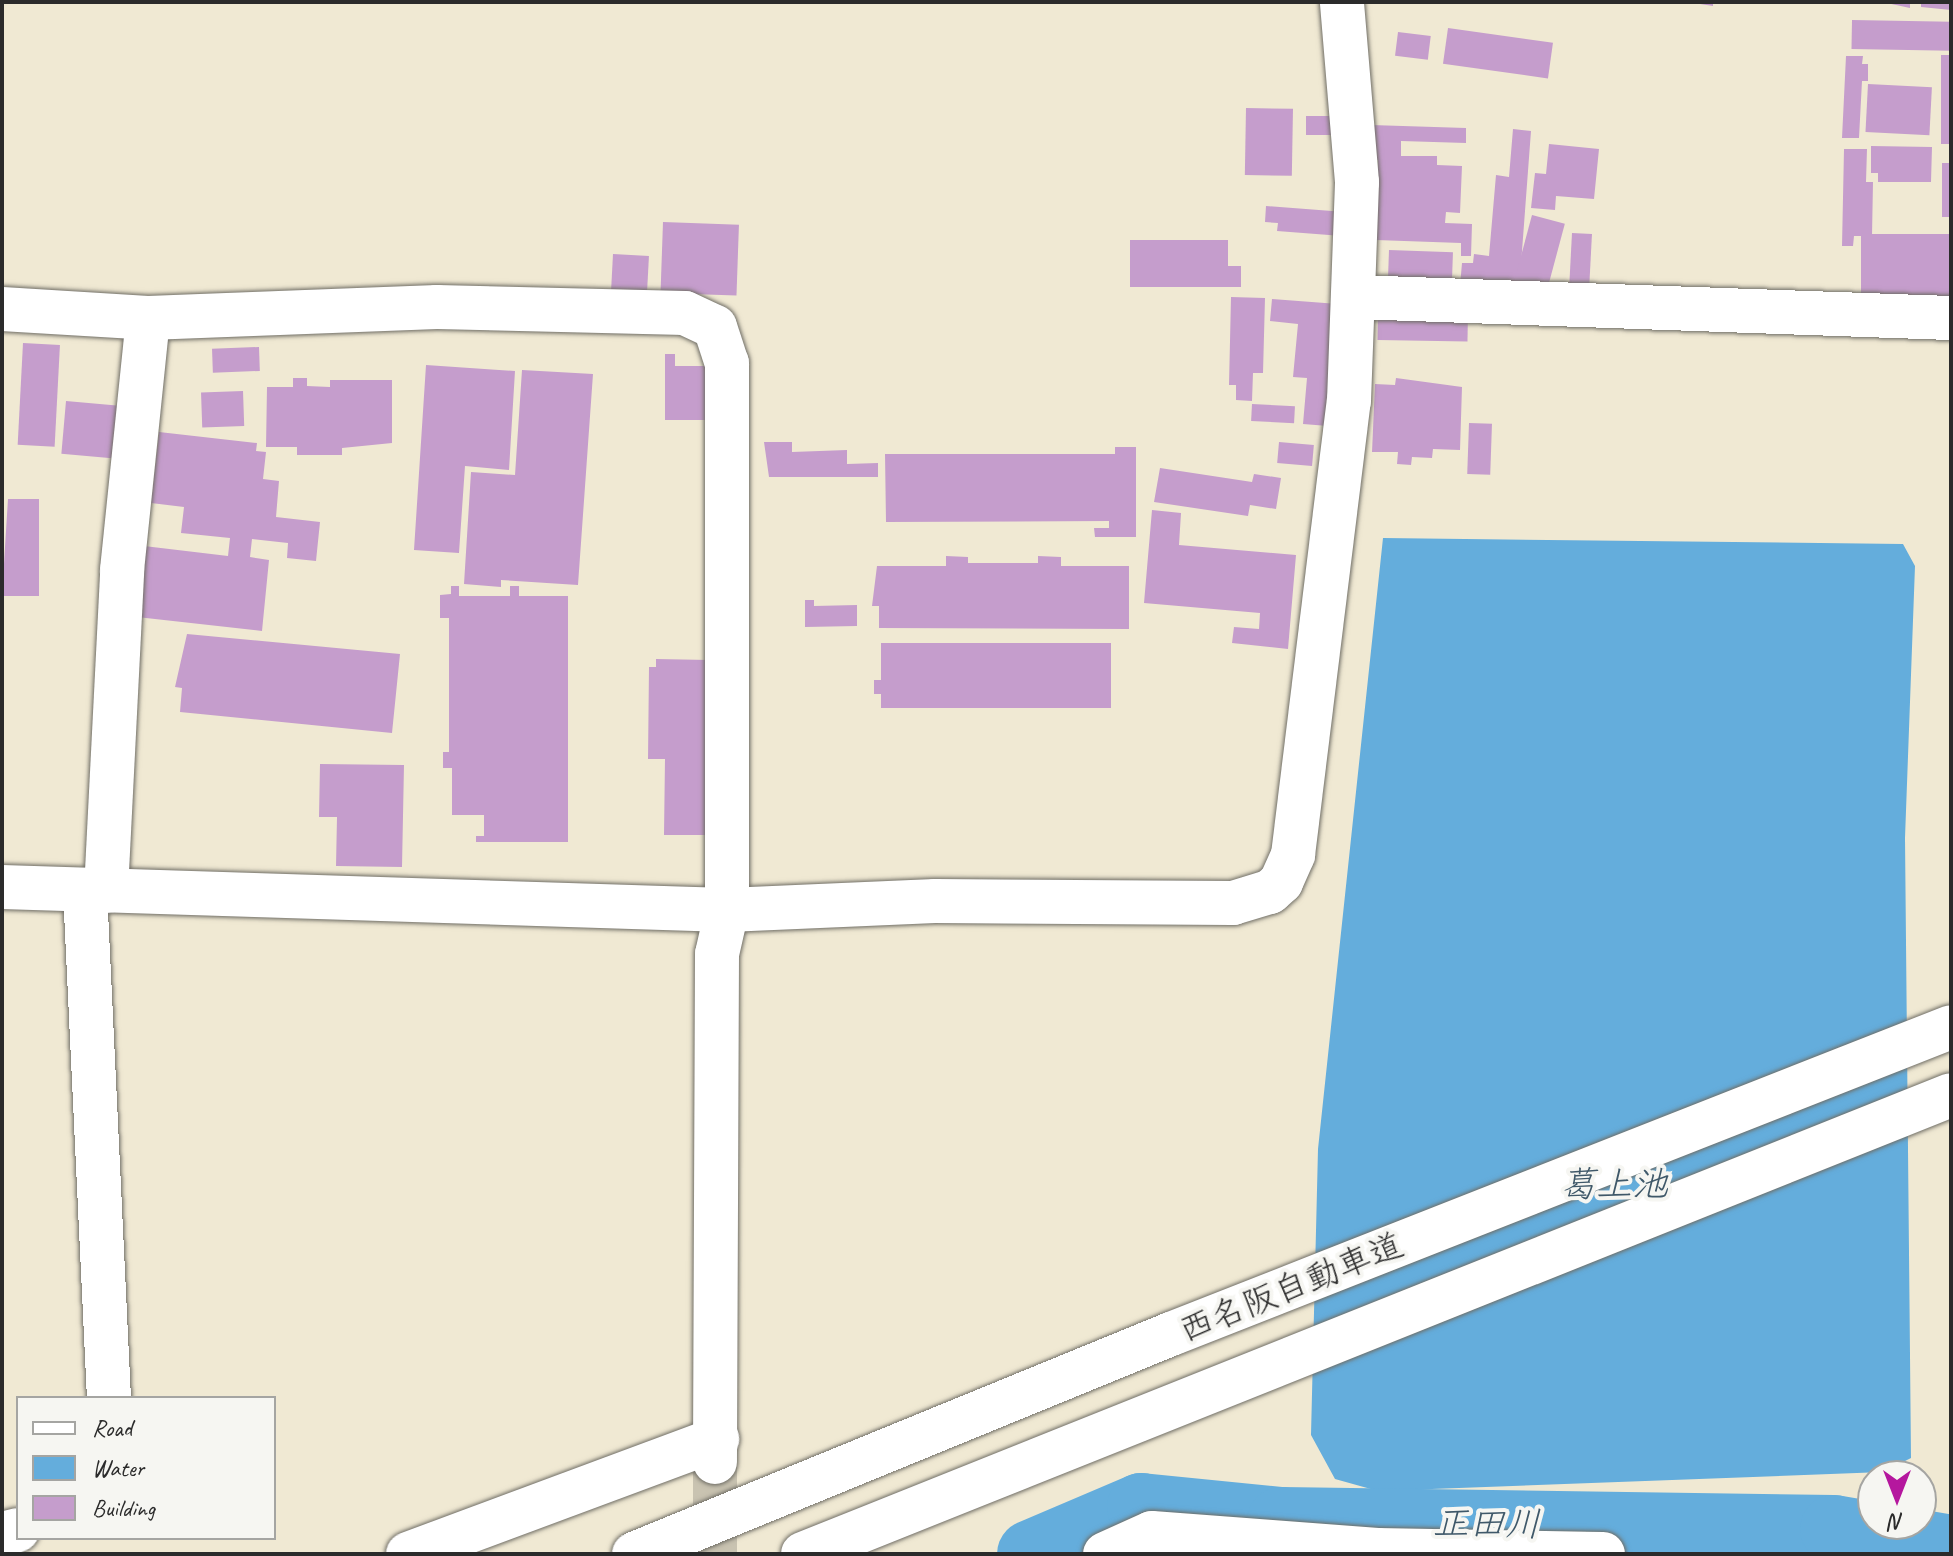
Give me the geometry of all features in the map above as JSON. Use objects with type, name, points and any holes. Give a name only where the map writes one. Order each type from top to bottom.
[{"type":"main road","points":[[2,887],[727,910],[935,901],[1247,903],[1281,882],[1293,855],[1349,401],[1357,182],[1342,2]]},
{"type":"main road","points":[[1355,297],[1951,318]]},
{"type":"main road","points":[[2,309],[148,318],[437,307],[685,313],[715,327],[727,363],[727,910],[717,954],[716,1450],[408,1554]]},
{"type":"main road","points":[[109,1396],[96,890],[122,570],[148,318]]},
{"type":"main road","name":"西名阪自動車道","points":[[634,1554],[1171,1334],[1951,1027]]},
{"type":"main road","name":"西名阪自動車道","points":[[803,1554],[1951,1095]]},
{"type":"main road","points":[[1105,1554],[1152,1533],[1377,1550],[1603,1554]]},
{"type":"water","name":"葛上池","points":[[1383,538],[1903,544],[1915,566],[1905,838],[1911,1458],[1857,1460],[1857,1473],[1378,1491],[1335,1479],[1311,1435],[1318,1149]]},
{"type":"building","points":[[1687,2],[1713,2],[1713,6]]},
{"type":"building","points":[[1882,2],[1910,2],[1910,8]]},
{"type":"building","points":[[1921,2],[1951,2],[1951,10],[1921,7]]},
{"type":"building","points":[[1852,20],[1951,22],[1950,51],[1851,49]]},
{"type":"building","points":[[1448,28],[1553,43],[1548,78],[1443,64]]},
{"type":"building","points":[[1398,32],[1431,36],[1428,60],[1395,56]]},
{"type":"building","points":[[1941,55],[1951,55],[1951,144],[1941,144]]},
{"type":"building","points":[[1846,56],[1863,56],[1862,64],[1868,64],[1868,81],[1862,81],[1859,138],[1842,138]]},
{"type":"building","points":[[1868,84],[1932,87],[1929,135],[1865,132]]},
{"type":"building","points":[[1246,108],[1293,109],[1292,176],[1245,175]]},
{"type":"building","points":[[1306,116],[1336,116],[1336,135],[1306,135]]},
{"type":"building","points":[[1371,125],[1466,128],[1466,143],[1401,141],[1401,156],[1437,156],[1437,165],[1462,166],[1460,213],[1446,212],[1445,223],[1472,224],[1471,256],[1461,256],[1461,243],[1376,240],[1378,160],[1370,160]]},
{"type":"building","points":[[1513,129],[1531,131],[1519,291],[1460,286],[1462,263],[1473,263],[1474,254],[1489,256],[1496,175],[1509,177]]},
{"type":"building","points":[[1549,144],[1599,149],[1594,199],[1556,196],[1555,210],[1531,208],[1535,173],[1546,174]]},
{"type":"building","points":[[1871,146],[1932,147],[1931,182],[1878,182],[1878,173],[1871,173]]},
{"type":"building","points":[[1844,149],[1867,149],[1866,182],[1873,182],[1872,236],[1854,236],[1853,246],[1842,246]]},
{"type":"building","points":[[1942,163],[1951,163],[1951,217],[1942,217]]},
{"type":"building","points":[[1266,206],[1345,212],[1342,236],[1277,231],[1278,223],[1265,222]]},
{"type":"building","points":[[1532,215],[1565,224],[1546,295],[1513,286]]},
{"type":"building","points":[[663,222],[739,225],[736,296],[661,293]]},
{"type":"building","points":[[1572,233],[1592,234],[1589,290],[1569,289]]},
{"type":"building","points":[[1861,234],[1951,234],[1951,299],[1861,299]]},
{"type":"building","points":[[1130,240],[1228,240],[1228,266],[1241,266],[1241,287],[1130,287]]},
{"type":"building","points":[[1389,250],[1453,252],[1452,282],[1388,280]]},
{"type":"building","points":[[613,254],[649,256],[647,291],[611,289]]},
{"type":"building","points":[[1231,297],[1265,298],[1263,373],[1253,373],[1252,401],[1236,400],[1236,385],[1229,385]]},
{"type":"building","points":[[1272,299],[1338,304],[1328,426],[1303,424],[1307,378],[1293,377],[1298,324],[1270,321]]},
{"type":"building","points":[[1378,311],[1468,313],[1467,342],[1377,340]]},
{"type":"building","points":[[23,343],[60,345],[55,447],[18,445]]},
{"type":"building","points":[[259,347],[260,371],[213,373],[212,349]]},
{"type":"building","points":[[665,354],[675,354],[675,366],[707,366],[706,420],[665,420]]},
{"type":"building","points":[[426,365],[515,371],[509,470],[465,466],[459,553],[414,550]]},
{"type":"building","points":[[522,370],[593,374],[578,585],[501,580],[501,587],[464,584],[471,472],[515,475]]},
{"type":"building","points":[[293,378],[307,378],[307,386],[330,387],[330,380],[392,380],[392,443],[342,448],[342,455],[297,455],[297,447],[266,447],[267,387],[293,387]]},
{"type":"building","points":[[1396,378],[1462,387],[1460,450],[1433,449],[1432,458],[1412,457],[1411,465],[1397,464],[1398,452],[1372,452],[1375,384],[1395,385]]},
{"type":"building","points":[[243,391],[244,426],[202,427],[201,392]]},
{"type":"building","points":[[66,401],[128,406],[123,459],[61,454]]},
{"type":"building","points":[[1252,404],[1295,406],[1294,423],[1251,421]]},
{"type":"building","points":[[1469,423],[1492,424],[1490,475],[1467,474]]},
{"type":"building","points":[[159,432],[257,443],[256,451],[266,452],[263,479],[279,481],[276,517],[320,522],[316,561],[287,558],[288,543],[252,539],[250,557],[269,560],[262,631],[137,617],[144,546],[228,556],[230,538],[181,533],[184,507],[151,503]]},
{"type":"building","points":[[764,442],[792,442],[792,452],[847,450],[847,464],[878,463],[878,477],[769,477]]},
{"type":"building","points":[[1279,442],[1314,445],[1312,466],[1277,463]]},
{"type":"building","points":[[1115,447],[1136,447],[1136,537],[1095,537],[1094,528],[1109,528],[1109,521],[886,522],[885,454],[1115,454]]},
{"type":"building","points":[[1160,468],[1252,482],[1254,474],[1281,478],[1276,509],[1250,505],[1248,516],[1154,502]]},
{"type":"building","points":[[8,499],[39,499],[39,596],[2,596]]},
{"type":"building","points":[[1152,510],[1181,513],[1179,545],[1296,555],[1288,649],[1232,643],[1234,627],[1259,629],[1260,613],[1144,603]]},
{"type":"building","points":[[946,556],[968,557],[968,563],[1038,563],[1038,556],[1061,557],[1061,566],[1129,566],[1129,629],[879,628],[879,606],[872,606],[877,566],[946,566]]},
{"type":"building","points":[[451,586],[459,586],[459,596],[510,596],[510,586],[519,586],[519,596],[568,596],[568,842],[476,842],[476,836],[484,836],[484,815],[452,815],[452,768],[443,768],[443,752],[449,752],[449,618],[440,618],[440,595],[451,594]]},
{"type":"building","points":[[805,600],[814,600],[814,606],[857,605],[857,626],[805,627]]},
{"type":"building","points":[[187,634],[400,654],[392,733],[180,712],[182,688],[175,687]]},
{"type":"building","points":[[881,643],[1111,643],[1111,708],[881,708],[881,694],[874,694],[874,680],[881,680]]},
{"type":"building","points":[[656,659],[709,660],[707,835],[664,835],[665,759],[648,759],[649,667],[656,667]]},
{"type":"building","points":[[320,764],[404,765],[402,867],[336,866],[337,817],[319,817]]},
{"type":"waterway","name":"正田川","points":[[1031,1554],[1141,1507],[1281,1521],[1834,1529],[1951,1549]]},
{"type":"tunnel","points":[[715,1462],[715,1554]]}]
